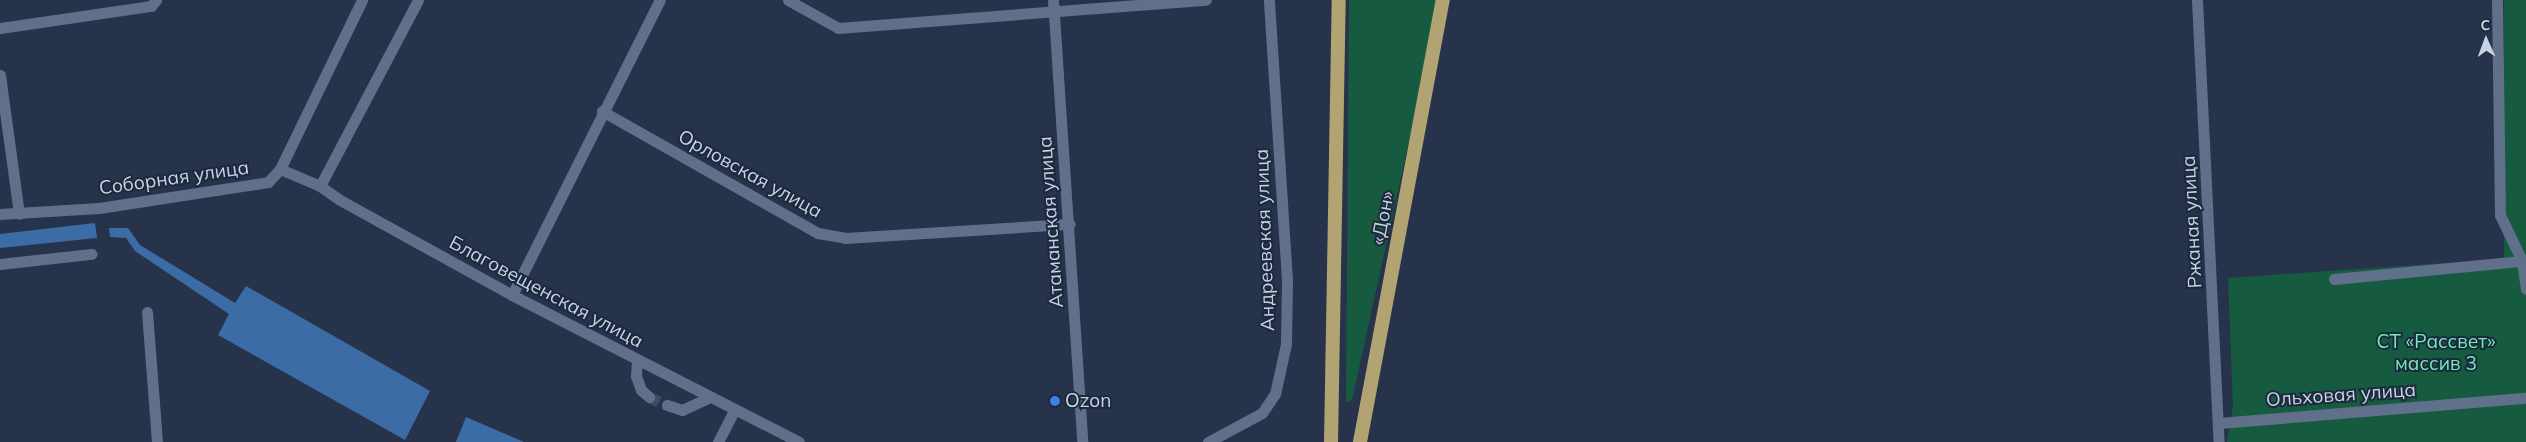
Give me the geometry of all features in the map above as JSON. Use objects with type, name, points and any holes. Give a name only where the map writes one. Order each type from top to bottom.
[{"type":"highway","points":[[1331,442],[1339,0]]},
{"type":"highway","name":"«Дон»","points":[[1360,442],[1443,0]]},
{"type":"street","points":[[0,28],[151,6],[156,0]]},
{"type":"street","name":"Соборная улица","points":[[0,214],[98,208],[268,182],[280,169],[362,0]]},
{"type":"street","points":[[320,186],[418,0]]},
{"type":"street","points":[[512,295],[602,111],[660,0]]},
{"type":"street","points":[[788,0],[838,28],[1206,0]]},
{"type":"street","name":"Атаманская улица","points":[[1054,0],[1070,224],[1082,442]]},
{"type":"street","name":"Андреевская улица","points":[[1208,442],[1262,414],[1275,394],[1286,344],[1287,280],[1269,0]]},
{"type":"street","name":"Ржаная улица","points":[[2197,0],[2219,442]]},
{"type":"street","points":[[2497,0],[2500,214],[2522,261],[2526,289]]},
{"type":"street","points":[[0,75],[19,214]]},
{"type":"street","name":"Орловская улица","points":[[602,111],[818,233],[845,238],[1070,224]]},
{"type":"street","name":"Благовещенская улица","points":[[280,169],[320,186],[340,200],[512,295],[799,442]]},
{"type":"street","points":[[0,264],[91,254]]},
{"type":"street","points":[[2334,278],[2522,261]]},
{"type":"street","points":[[147,312],[157,442]]},
{"type":"street","points":[[637,360],[636,376],[641,390],[649,397]]},
{"type":"street","points":[[667,405],[682,410],[710,397]]},
{"type":"street","name":"Ольховая улица","points":[[2219,422],[2526,398]]},
{"type":"street","points":[[718,442],[734,410]]},
{"type":"green space","points":[[1349,0],[1440,0],[1352,400],[1346,403]]},
{"type":"green space","name":"СТ «Рассвет» массив 3","points":[[2504,0],[2526,0],[2526,442],[2227,442],[2233,406],[2228,278],[2504,259]]},
{"type":"water","points":[[95,223],[97,238],[0,248],[0,234]]},
{"type":"water","points":[[109,228],[128,228],[140,245],[235,303],[246,286],[430,391],[405,440],[218,335],[229,314],[135,251],[126,238],[110,237]]},
{"type":"water","points":[[466,417],[524,442],[456,442]]},
{"type":"tunnel","points":[[649,397],[667,405]]},
{"type":"place","name":"Ozon","points":[[1055,401]]}]
